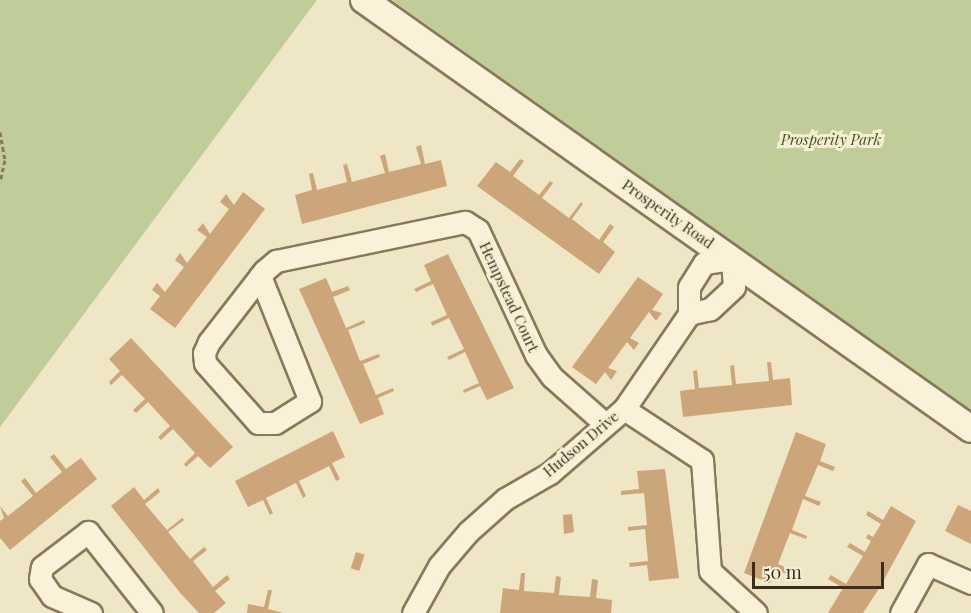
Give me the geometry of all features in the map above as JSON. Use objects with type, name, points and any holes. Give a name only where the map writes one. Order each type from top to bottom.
[{"type":"street","name":"Prosperity Road","points":[[364,0],[971,429]]},
{"type":"street","name":"Hempstead Court","points":[[260,276],[310,401],[267,425],[258,423],[206,363],[204,352],[260,276],[276,261],[465,222],[478,230],[536,356],[552,377],[604,423]]},
{"type":"street","points":[[732,259],[734,287],[710,309],[689,314],[689,287],[704,263],[732,259]]},
{"type":"street","name":"Hudson Drive","points":[[413,613],[439,566],[468,532],[505,499],[550,473],[604,423],[624,409],[689,314]]},
{"type":"street","points":[[624,409],[702,460],[710,571],[756,613]]},
{"type":"street","points":[[91,613],[52,596],[40,579],[42,567],[88,532],[152,613]]},
{"type":"street","points":[[901,613],[928,564],[971,583]]},
{"type":"path","points":[[0,132],[5,160],[0,182]]},
{"type":"green space","points":[[0,0],[317,0],[0,427]]},
{"type":"green space","name":"Prosperity Park","points":[[392,0],[971,0],[971,411]]},
{"type":"building","points":[[421,145],[425,164],[441,160],[447,186],[302,224],[295,195],[312,190],[309,174],[313,173],[317,190],[347,182],[343,165],[347,164],[352,182],[385,173],[380,156],[385,154],[389,172],[421,164],[416,147]]},
{"type":"building","points":[[520,159],[524,161],[513,176],[539,195],[550,181],[553,183],[542,198],[569,218],[581,202],[583,204],[572,219],[599,240],[610,224],[614,227],[603,242],[615,252],[599,274],[477,186],[496,162],[510,172]]},
{"type":"building","points":[[243,192],[265,209],[175,328],[150,309],[160,296],[152,290],[157,283],[165,292],[184,267],[175,260],[180,253],[187,263],[207,237],[197,230],[203,223],[210,234],[229,209],[220,202],[226,194],[234,205]]},
{"type":"building","points":[[448,254],[514,388],[487,400],[480,386],[464,393],[463,390],[479,383],[465,352],[449,360],[447,357],[464,349],[449,318],[432,326],[431,322],[447,315],[433,284],[416,292],[414,289],[431,281],[424,265]]},
{"type":"building","points":[[638,277],[663,294],[652,310],[662,313],[656,321],[649,312],[630,338],[639,343],[634,350],[627,342],[608,368],[617,371],[611,380],[605,372],[596,384],[572,367]]},
{"type":"building","points":[[326,278],[332,292],[348,286],[350,290],[333,297],[346,328],[364,320],[365,323],[348,330],[360,361],[379,354],[380,357],[363,364],[376,395],[393,388],[394,391],[378,398],[384,414],[360,424],[299,289]]},
{"type":"building","points":[[131,338],[233,447],[210,468],[198,456],[186,467],[184,464],[195,453],[173,429],[161,440],[158,437],[170,426],[148,402],[136,413],[133,410],[145,399],[122,375],[111,385],[109,382],[120,371],[109,359]]},
{"type":"building","points":[[767,362],[771,362],[773,380],[790,378],[792,405],[683,417],[680,391],[695,389],[693,371],[697,370],[699,388],[732,385],[730,366],[734,365],[736,384],[769,381]]},
{"type":"building","points":[[333,431],[345,457],[332,463],[340,479],[336,481],[329,466],[299,481],[306,496],[303,498],[296,483],[266,498],[273,513],[270,515],[263,500],[248,507],[235,481]]},
{"type":"building","points":[[796,432],[826,444],[820,461],[835,467],[833,471],[818,465],[805,496],[821,502],[819,506],[803,499],[792,530],[807,536],[806,539],[790,533],[778,564],[793,571],[791,576],[775,569],[770,583],[744,573]]},
{"type":"building","points":[[54,454],[66,469],[81,458],[97,479],[10,550],[0,538],[0,521],[4,518],[0,506],[8,516],[33,496],[21,481],[25,478],[36,493],[62,472],[50,457]]},
{"type":"building","points":[[665,469],[679,578],[649,581],[647,565],[630,567],[629,563],[648,561],[645,529],[628,531],[628,527],[647,525],[644,493],[621,495],[621,491],[639,489],[637,471]]},
{"type":"building","points":[[134,487],[144,500],[158,488],[160,492],[145,504],[167,530],[182,518],[184,520],[168,532],[190,559],[204,547],[207,550],[193,561],[213,587],[227,575],[230,579],[215,591],[226,603],[214,613],[199,613],[181,594],[111,506]]},
{"type":"building","points":[[958,505],[971,511],[971,544],[945,531]]},
{"type":"building","points":[[891,506],[916,521],[880,587],[863,613],[828,613],[843,588],[828,579],[831,575],[846,584],[863,556],[847,547],[850,543],[865,552],[871,541],[866,538],[868,534],[873,537],[881,524],[866,515],[868,511],[883,520]]},
{"type":"building","points":[[572,514],[574,532],[564,534],[563,515]]},
{"type":"building","points":[[356,552],[365,555],[359,571],[351,568]]},
{"type":"building","points":[[521,573],[525,573],[524,591],[554,593],[556,576],[561,577],[559,595],[590,597],[592,579],[598,580],[596,598],[612,600],[611,613],[500,613],[503,588],[519,590]]},
{"type":"building","points":[[268,590],[272,590],[268,609],[283,613],[247,613],[248,604],[264,607]]}]
